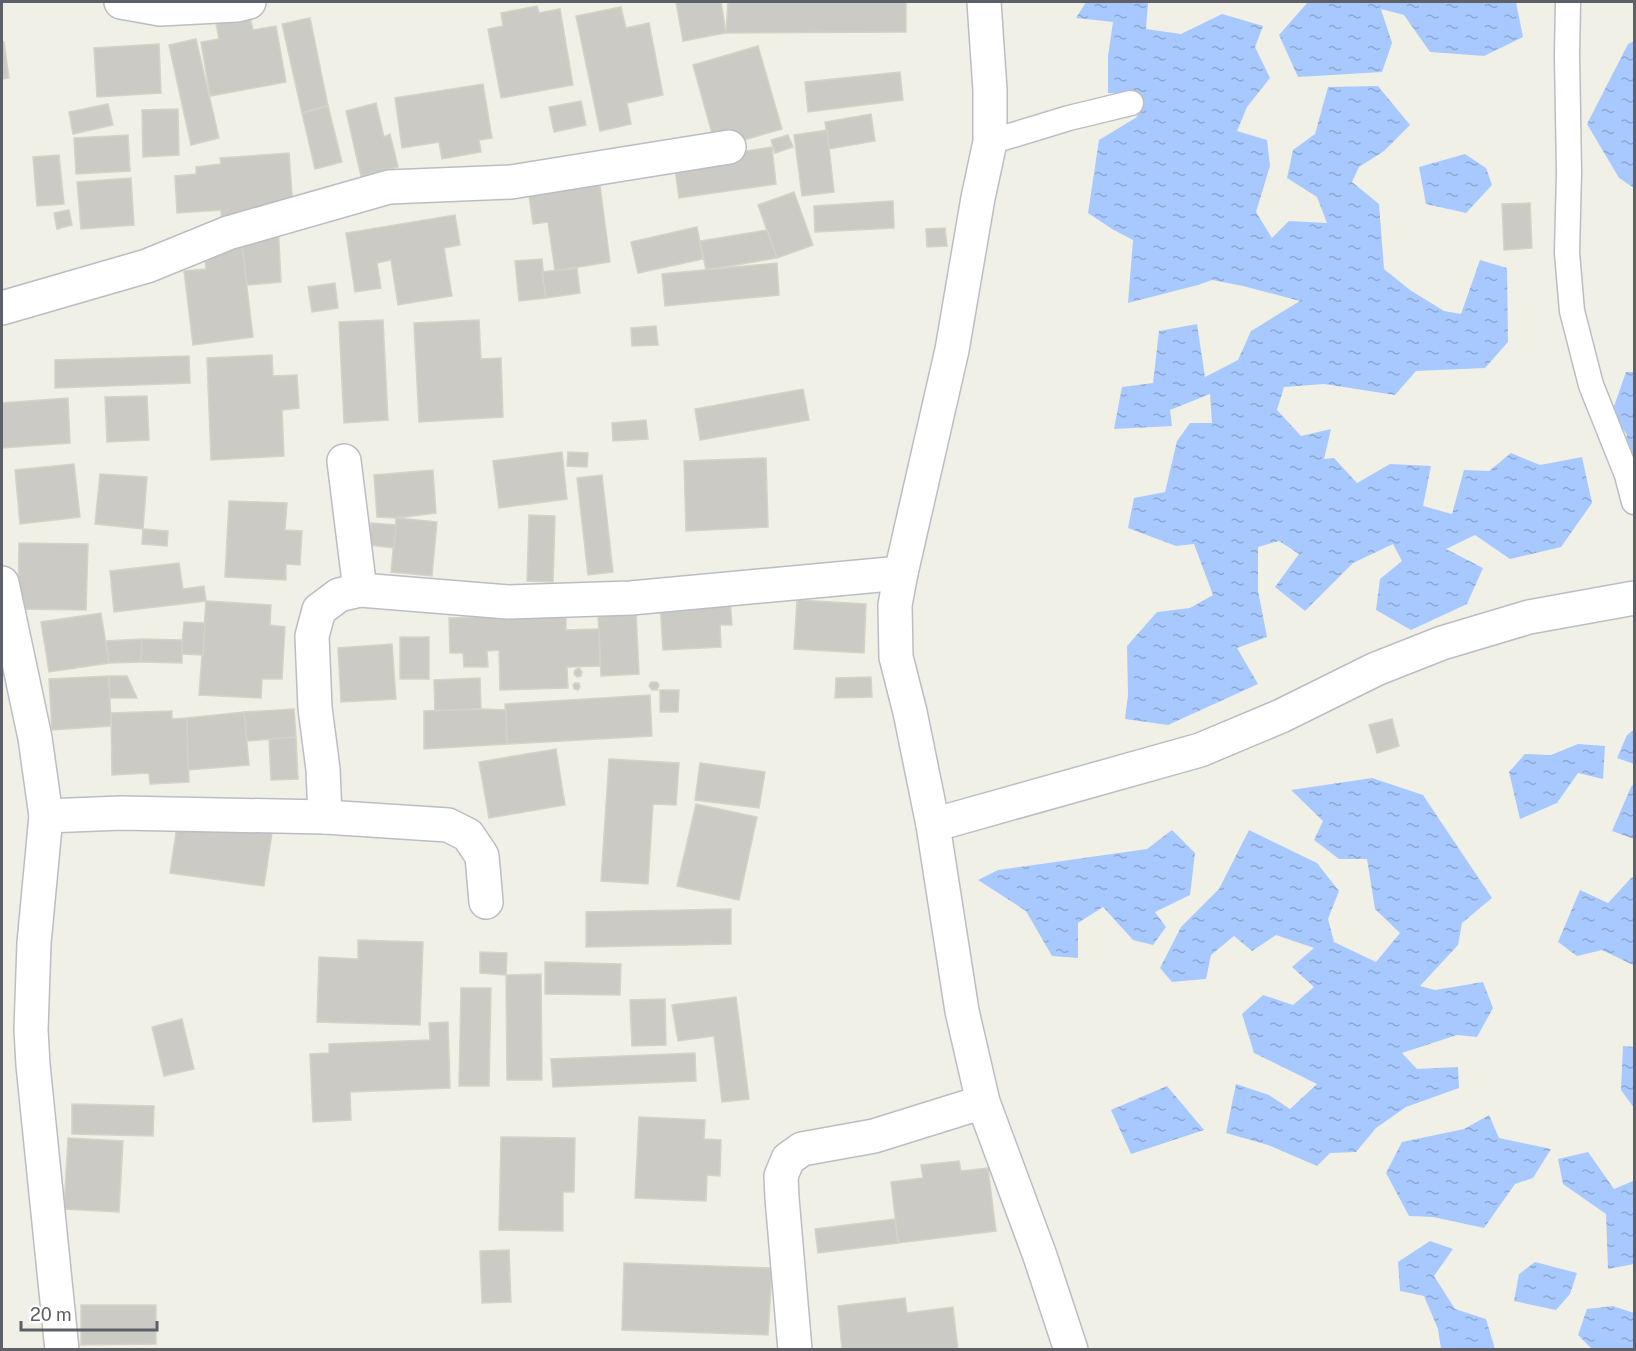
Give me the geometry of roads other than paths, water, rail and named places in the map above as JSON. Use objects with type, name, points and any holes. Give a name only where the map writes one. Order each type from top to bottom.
[{"type":"street","points":[[121,2],[160,9],[237,5],[249,2]]},
{"type":"street","points":[[984,2],[990,90],[990,142],[952,350],[900,573],[895,606],[896,657],[910,712],[933,825],[962,1011],[983,1102],[1040,1256],[1071,1350]]},
{"type":"street","points":[[2,308],[147,266],[228,233],[389,187],[511,182],[729,147]]},
{"type":"street","points":[[344,461],[360,590]]},
{"type":"street","points":[[325,817],[323,769],[315,708],[312,636],[319,610],[339,595],[360,590],[508,602],[631,598],[900,573]]},
{"type":"street","points":[[2,583],[35,738],[46,816],[34,944],[31,1030],[62,1350]]},
{"type":"street","points":[[933,825],[1200,750],[1281,716],[1376,669],[1442,643],[1528,617],[1635,598]]},
{"type":"street","points":[[46,816],[121,813],[325,817],[448,825],[468,835],[482,856],[486,902]]},
{"type":"street","points":[[795,1350],[781,1176],[788,1160],[802,1149],[874,1136],[983,1102]]},
{"type":"lane","points":[[1568,2],[1567,253],[1572,312],[1591,385],[1627,475],[1635,502]]},
{"type":"lane","points":[[990,142],[1069,118],[1131,103]]},
{"type":"water","points":[[1086,2],[1151,2],[1148,3],[1146,29],[1181,34],[1222,14],[1263,26],[1255,47],[1270,78],[1247,107],[1237,131],[1267,140],[1270,166],[1256,212],[1272,238],[1289,221],[1327,223],[1317,197],[1287,178],[1293,150],[1315,134],[1328,87],[1378,86],[1410,125],[1384,151],[1359,167],[1352,182],[1379,204],[1384,269],[1410,290],[1444,311],[1461,314],[1480,260],[1507,268],[1508,342],[1485,368],[1416,371],[1395,395],[1324,384],[1284,387],[1277,410],[1301,436],[1331,429],[1324,459],[1334,458],[1357,483],[1390,464],[1431,466],[1423,506],[1452,514],[1464,470],[1489,471],[1511,453],[1540,465],[1582,457],[1592,503],[1561,547],[1510,559],[1475,535],[1446,549],[1483,568],[1467,604],[1411,630],[1376,610],[1380,579],[1402,561],[1393,544],[1353,563],[1305,611],[1275,587],[1299,554],[1279,541],[1258,547],[1258,591],[1267,637],[1237,648],[1258,684],[1168,725],[1125,719],[1128,695],[1127,646],[1157,612],[1190,608],[1213,595],[1194,544],[1176,546],[1128,528],[1134,498],[1165,492],[1177,441],[1190,423],[1212,423],[1210,394],[1170,410],[1172,426],[1114,429],[1122,387],[1153,383],[1159,331],[1197,324],[1205,377],[1238,360],[1251,331],[1300,301],[1212,280],[1128,303],[1133,240],[1088,213],[1099,140],[1137,117],[1142,94],[1108,93],[1108,56],[1113,22],[1076,18]]},
{"type":"water","points":[[1308,2],[1516,2],[1523,37],[1484,56],[1430,52],[1404,15],[1381,9],[1392,43],[1382,72],[1298,77],[1279,35]]},
{"type":"water","points":[[1634,41],[1634,188],[1619,178],[1587,124],[1628,44]]},
{"type":"water","points":[[1465,154],[1486,168],[1492,185],[1466,213],[1426,204],[1419,167]]},
{"type":"water","points":[[1626,372],[1634,372],[1634,479],[1624,448],[1627,435],[1612,412]]},
{"type":"water","points":[[1634,730],[1634,764],[1617,758],[1627,735]]},
{"type":"water","points":[[1578,744],[1605,746],[1603,779],[1578,773],[1557,803],[1520,819],[1509,772],[1525,754],[1551,755]]},
{"type":"water","points":[[1372,778],[1423,795],[1492,898],[1462,923],[1458,945],[1420,986],[1435,990],[1483,982],[1493,1008],[1477,1037],[1457,1035],[1402,1053],[1417,1069],[1458,1067],[1459,1088],[1406,1107],[1376,1128],[1356,1152],[1330,1153],[1317,1166],[1268,1145],[1226,1133],[1236,1084],[1269,1095],[1290,1109],[1317,1084],[1254,1053],[1242,1014],[1263,995],[1293,1005],[1314,987],[1292,967],[1314,948],[1276,935],[1252,951],[1234,936],[1211,955],[1206,979],[1172,982],[1160,968],[1181,927],[1219,889],[1249,830],[1317,863],[1339,891],[1328,919],[1334,942],[1376,962],[1400,933],[1375,909],[1367,859],[1339,859],[1314,840],[1323,821],[1291,790]]},
{"type":"water","points":[[1634,783],[1634,839],[1612,831]]},
{"type":"water","points":[[1172,830],[1195,853],[1190,895],[1155,912],[1166,927],[1153,945],[1133,940],[1103,907],[1078,923],[1078,958],[1052,956],[1026,911],[978,880],[998,870],[1147,849]]},
{"type":"water","points":[[1632,877],[1634,879],[1633,965],[1602,950],[1577,956],[1558,942],[1580,890],[1608,903]]},
{"type":"water","points":[[1623,1046],[1634,1047],[1634,1108],[1621,1090]]},
{"type":"water","points":[[1167,1086],[1204,1130],[1131,1154],[1111,1110]]},
{"type":"water","points":[[1489,1115],[1499,1138],[1551,1149],[1533,1178],[1515,1184],[1484,1228],[1433,1217],[1409,1216],[1386,1173],[1402,1142],[1464,1129]]},
{"type":"water","points":[[1588,1152],[1614,1189],[1634,1182],[1634,1264],[1608,1269],[1606,1214],[1563,1184],[1558,1159]]},
{"type":"water","points":[[1430,1241],[1453,1249],[1434,1276],[1455,1309],[1486,1319],[1495,1349],[1441,1349],[1438,1329],[1424,1296],[1400,1291],[1398,1262]]},
{"type":"water","points":[[1535,1262],[1577,1273],[1570,1294],[1556,1310],[1514,1301],[1519,1274]]},
{"type":"water","points":[[1613,1306],[1634,1313],[1634,1349],[1592,1349],[1578,1335],[1587,1309]]}]
